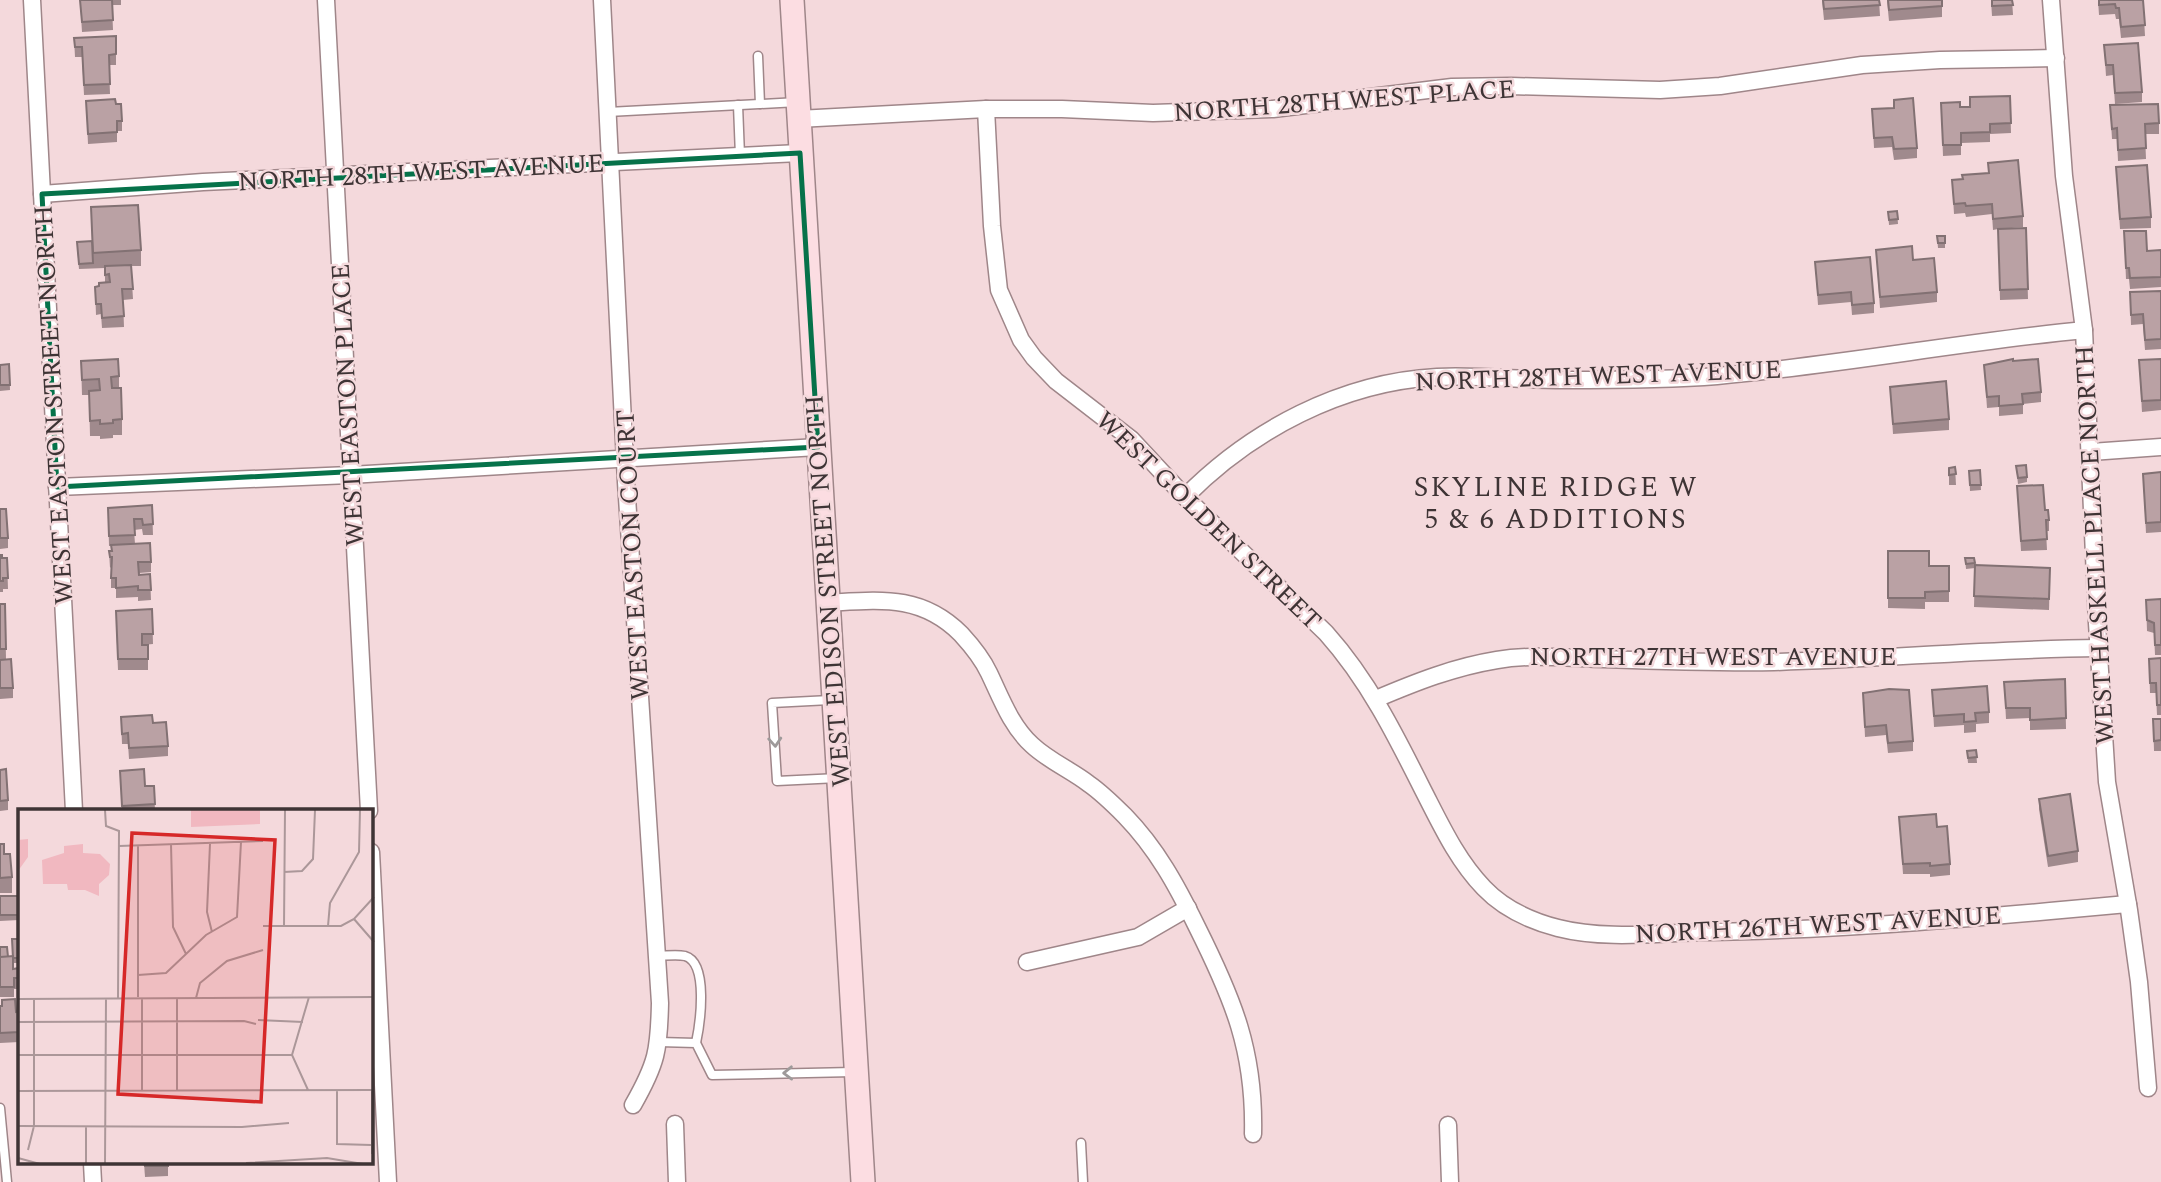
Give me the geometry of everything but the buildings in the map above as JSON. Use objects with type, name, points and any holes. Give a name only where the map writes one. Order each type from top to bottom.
[{"type":"main road","name":"WEST EDISON STREET NORTH","points":[[792,0],[863,1182]]},
{"type":"street","name":"WEST EASTON STREET NORTH","points":[[32,0],[74,809]]},
{"type":"street","name":"WEST EASTON PLACE","points":[[326,0],[369,809]]},
{"type":"street","name":"WEST EASTON COURT","points":[[602,0],[625,459],[660,1003],[659,1042],[651,1075],[634,1105]]},
{"type":"street","name":"WEST HASKELL PLACE NORTH","points":[[2051,0],[2064,176],[2084,330],[2098,648],[2107,782],[2139,982],[2148,1088]]},
{"type":"street","name":"NORTH 28TH WEST PLACE","points":[[798,110],[1062,109],[1153,113],[1273,109],[1451,87],[1660,90],[1720,86],[1863,65],[1940,60],[2056,58]]},
{"type":"street","name":"WEST GOLDEN STREET","points":[[986,110],[992,226],[999,289],[1021,340],[1056,381],[1131,439],[1185,497],[1326,633],[1348,656],[1376,699]]},
{"type":"street","name":"NORTH 28TH WEST AVENUE","points":[[42,194],[800,153]]},
{"type":"street","name":"NORTH 28TH WEST AVENUE","points":[[1185,497],[1209,473],[1263,434],[1300,414],[1345,396],[1389,384],[1435,377],[1473,376],[1563,380],[1713,376],[1820,365],[2006,338],[2084,330]]},
{"type":"street","points":[[57,487],[350,475],[818,447]]},
{"type":"street","points":[[2091,452],[2161,447]]},
{"type":"street","points":[[827,603],[887,600],[919,605],[951,625],[985,665],[1016,728],[1032,746],[1090,784],[1124,814],[1167,867],[1224,980],[1237,1015],[1254,1097],[1253,1134]]},
{"type":"street","name":"NORTH 27TH WEST AVENUE","points":[[1376,699],[1458,667],[1499,659],[1536,656],[1684,662],[1774,662],[1976,651],[2098,648]]},
{"type":"street","name":"NORTH 26TH WEST AVENUE","points":[[1376,699],[1449,842],[1469,871],[1486,890],[1508,907],[1528,919],[1560,929],[1624,934],[1787,931],[1917,923],[2128,904]]},
{"type":"street","points":[[373,891],[388,1182]]},
{"type":"street","points":[[1027,962],[1138,937],[1188,908]]},
{"type":"street","points":[[675,1124],[677,1182]]},
{"type":"street","points":[[1448,1125],[1450,1182]]},
{"type":"street","points":[[92,1164],[93,1182]]},
{"type":"lane","points":[[758,56],[760,104]]},
{"type":"lane","points":[[608,112],[760,104],[798,110]]},
{"type":"lane","points":[[738,105],[740,156]]},
{"type":"lane","points":[[833,700],[772,703],[777,781],[839,778]]},
{"type":"lane","points":[[657,956],[685,956],[696,963],[699,973],[700,1022],[696,1044],[712,1075],[856,1072]]},
{"type":"lane","points":[[659,1042],[696,1044]]},
{"type":"lane","points":[[0,1108],[1,1145],[6,1158],[7,1182]]},
{"type":"lane","points":[[1081,1143],[1083,1182]]},
{"type":"highlighted area","points":[[800,153],[818,447],[57,487],[42,194]]},
{"type":"district","name":"SKYLINE RIDGE W 5 & 6 ADDITIONS","points":[[1556,502]]}]
